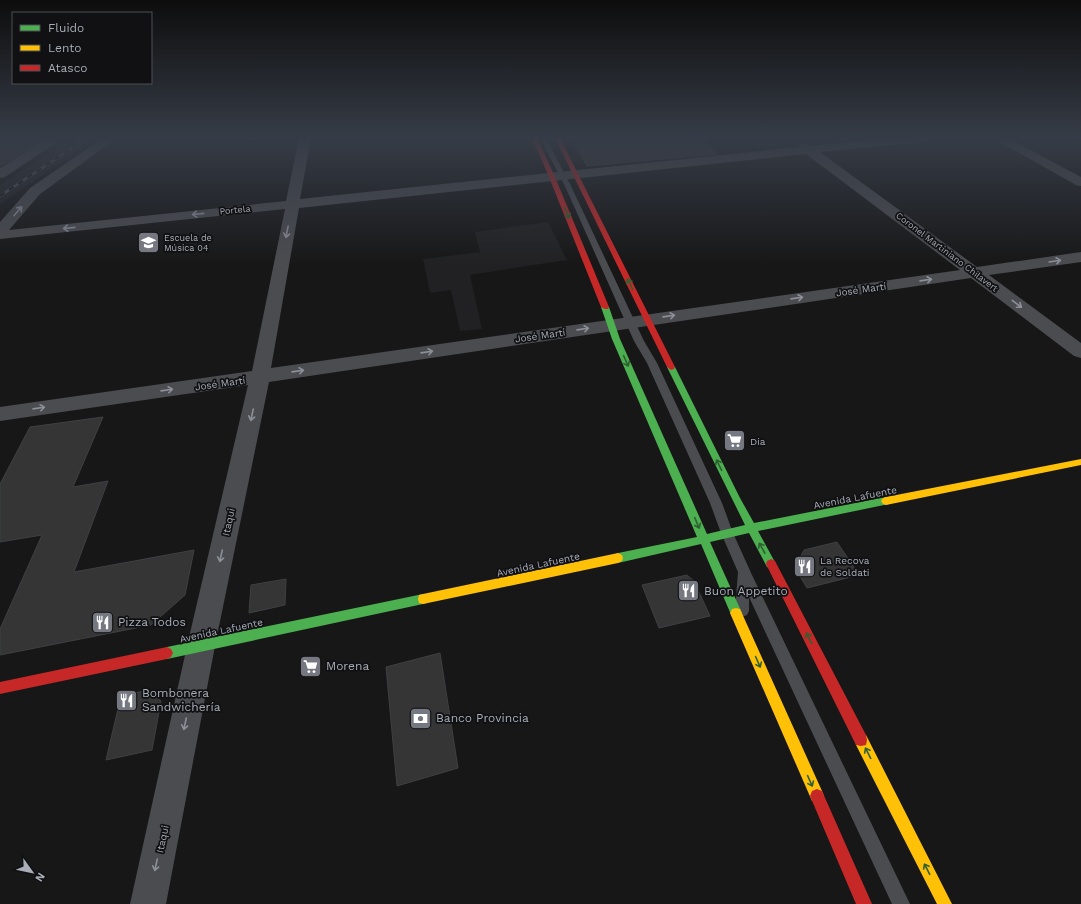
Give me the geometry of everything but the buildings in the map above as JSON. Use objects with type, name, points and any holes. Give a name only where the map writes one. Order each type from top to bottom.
[{"type":"main road","points":[[565,180],[630,322],[752,529],[945,904]]},
{"type":"main road","points":[[565,180],[630,322]]},
{"type":"main road","points":[[630,322],[616,339],[864,904]]},
{"type":"main road","name":"Avenida Lafuente","points":[[0,688],[704,540],[727,533],[1081,462]]},
{"type":"street","points":[[0,232],[35,191],[51,180]]},
{"type":"street","name":"Itaqui","points":[[148,904],[260,377],[297,180]]},
{"type":"street","name":"Portela","points":[[0,235],[522,180]]},
{"type":"street","name":"Coronel Martiniano Chilavert","points":[[850,180],[1081,352]]},
{"type":"street","name":"José Martí","points":[[0,414],[1081,257]]},
{"type":"lane","points":[[565,180],[630,322],[652,363],[716,503],[743,570],[901,904]]},
{"type":"lane","points":[[742,626],[743,570]]},
{"type":"shaded area","points":[[7,180],[35,180],[0,204],[0,185]]},
{"type":"shaded area","points":[[548,222],[567,260],[470,275],[482,329],[460,331],[451,290],[430,293],[423,259],[480,252],[475,232]]},
{"type":"railway","points":[[0,196],[24,180]]},
{"type":"traffic: fast","points":[[605,307],[616,339],[736,613]]},
{"type":"traffic: fast","points":[[671,367],[736,500],[771,564]]},
{"type":"traffic: fast","points":[[618,558],[682,545],[727,533],[886,501]]},
{"type":"traffic: fast","points":[[167,653],[423,599]]},
{"type":"traffic: slow","points":[[886,501],[1081,462]]},
{"type":"traffic: slow","points":[[423,599],[618,558]]},
{"type":"traffic: slow","points":[[736,613],[817,796]]},
{"type":"traffic: slow","points":[[861,740],[945,904]]},
{"type":"traffic: jam","points":[[553,180],[605,307]]},
{"type":"traffic: jam","points":[[578,180],[671,367]]},
{"type":"traffic: jam","points":[[771,564],[861,740]]},
{"type":"traffic: jam","points":[[0,688],[167,653]]},
{"type":"traffic: jam","points":[[817,796],[864,904]]},
{"type":"place","name":"Escuela de Música 04","points":[[148,243]]},
{"type":"place","name":"Dia","points":[[734,441]]},
{"type":"place","name":"La Recova de Soldati","points":[[805,566]]},
{"type":"place","name":"Buon Appetito","points":[[689,591]]},
{"type":"place","name":"Pizza Todos","points":[[103,622]]},
{"type":"place","name":"Morena","points":[[310,666]]},
{"type":"place","name":"Bombonera Sandwichería","points":[[126,700]]},
{"type":"place","name":"Banco Provincia","points":[[420,718]]}]
